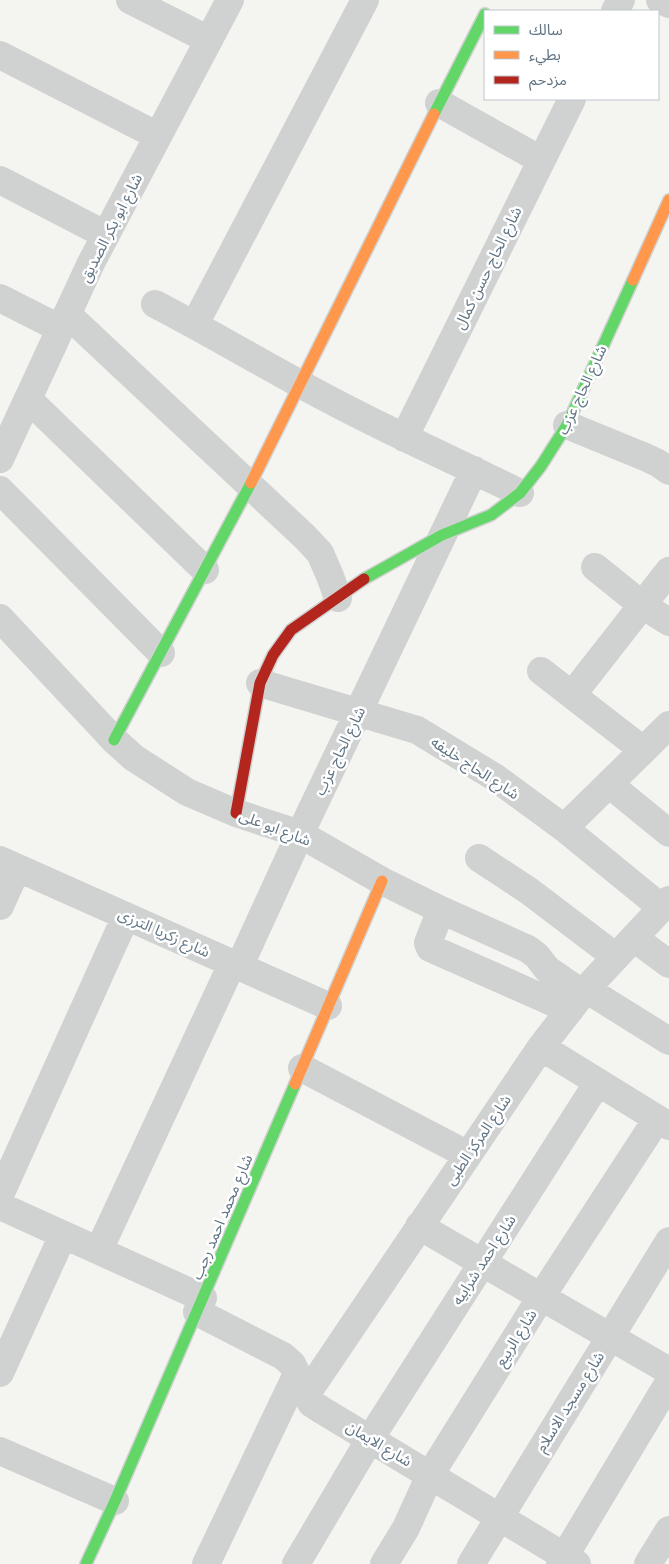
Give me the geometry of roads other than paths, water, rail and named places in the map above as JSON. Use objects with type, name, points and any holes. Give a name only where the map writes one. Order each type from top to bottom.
[{"type":"street","points":[[130,0],[209,40]]},
{"type":"street","name":"شارع ابو بكر الصديق","points":[[0,460],[106,235],[230,0]]},
{"type":"street","points":[[195,324],[365,0]]},
{"type":"street","points":[[660,0],[669,4]]},
{"type":"street","points":[[114,740],[250,485],[439,103],[484,17]]},
{"type":"street","points":[[0,55],[158,136]]},
{"type":"street","name":"شارع الحاج حسن كمال","points":[[404,438],[571,100]]},
{"type":"street","points":[[439,103],[541,160]]},
{"type":"street","points":[[0,180],[106,235]]},
{"type":"street","name":"شارع الحاج عزب","points":[[236,813],[260,683],[273,655],[291,630],[366,578],[442,535],[491,515],[520,493],[541,466],[567,425],[669,200]]},
{"type":"street","points":[[0,298],[64,321],[250,485],[305,536],[320,553],[338,598]]},
{"type":"street","points":[[155,304],[195,324],[300,384],[404,438],[520,493]]},
{"type":"street","points":[[28,398],[205,570]]},
{"type":"street","points":[[567,425],[665,460]]},
{"type":"street","name":"شارع الحاج عزب","points":[[98,1250],[474,470]]},
{"type":"street","points":[[0,490],[161,653]]},
{"type":"street","points":[[595,567],[642,605],[669,622]]},
{"type":"street","points":[[572,695],[669,571]]},
{"type":"street","name":"شارع ابو على","points":[[0,618],[114,740],[134,758],[187,792],[236,813],[300,834],[382,881],[528,949],[537,956],[546,969],[580,998]]},
{"type":"street","points":[[541,671],[572,695],[659,740],[609,784],[564,828]]},
{"type":"street","name":"شارع الحاج خليفه","points":[[260,683],[417,730],[496,778],[665,904]]},
{"type":"street","points":[[609,784],[669,833]]},
{"type":"street","points":[[479,858],[529,891],[625,948],[669,964]]},
{"type":"street","points":[[0,906],[9,864]]},
{"type":"street","name":"شارع زكريا الترزى","points":[[9,864],[328,1006]]},
{"type":"street","name":"شارع محمد احمد رجب","points":[[86,1564],[200,1305],[382,881]]},
{"type":"street","name":"شارع المركز الطبى","points":[[206,1564],[302,1385],[419,1226],[541,1047],[580,998],[665,904]]},
{"type":"street","points":[[441,910],[428,943],[430,948],[580,998],[669,1041]]},
{"type":"street","points":[[0,1195],[126,916]]},
{"type":"street","points":[[541,1047],[663,1122]]},
{"type":"street","points":[[302,1068],[468,1155]]},
{"type":"street","name":"شارع احمد شرابيه","points":[[296,1564],[370,1439],[598,1082]]},
{"type":"street","name":"شارع الربيع","points":[[384,1564],[406,1528],[430,1475],[541,1297],[663,1122]]},
{"type":"street","name":"شارع الايمان","points":[[0,1206],[98,1250],[200,1305],[283,1356],[292,1364],[311,1403],[430,1475],[567,1562]]},
{"type":"street","points":[[419,1226],[669,1371]]},
{"type":"street","points":[[0,1374],[10,1326],[63,1234]]},
{"type":"street","name":"شارع مسجد الاسلام","points":[[471,1564],[669,1241]]},
{"type":"street","points":[[567,1562],[669,1382]]},
{"type":"street","points":[[2,1457],[115,1501]]},
{"type":"street","points":[[648,1564],[669,1530]]}]
